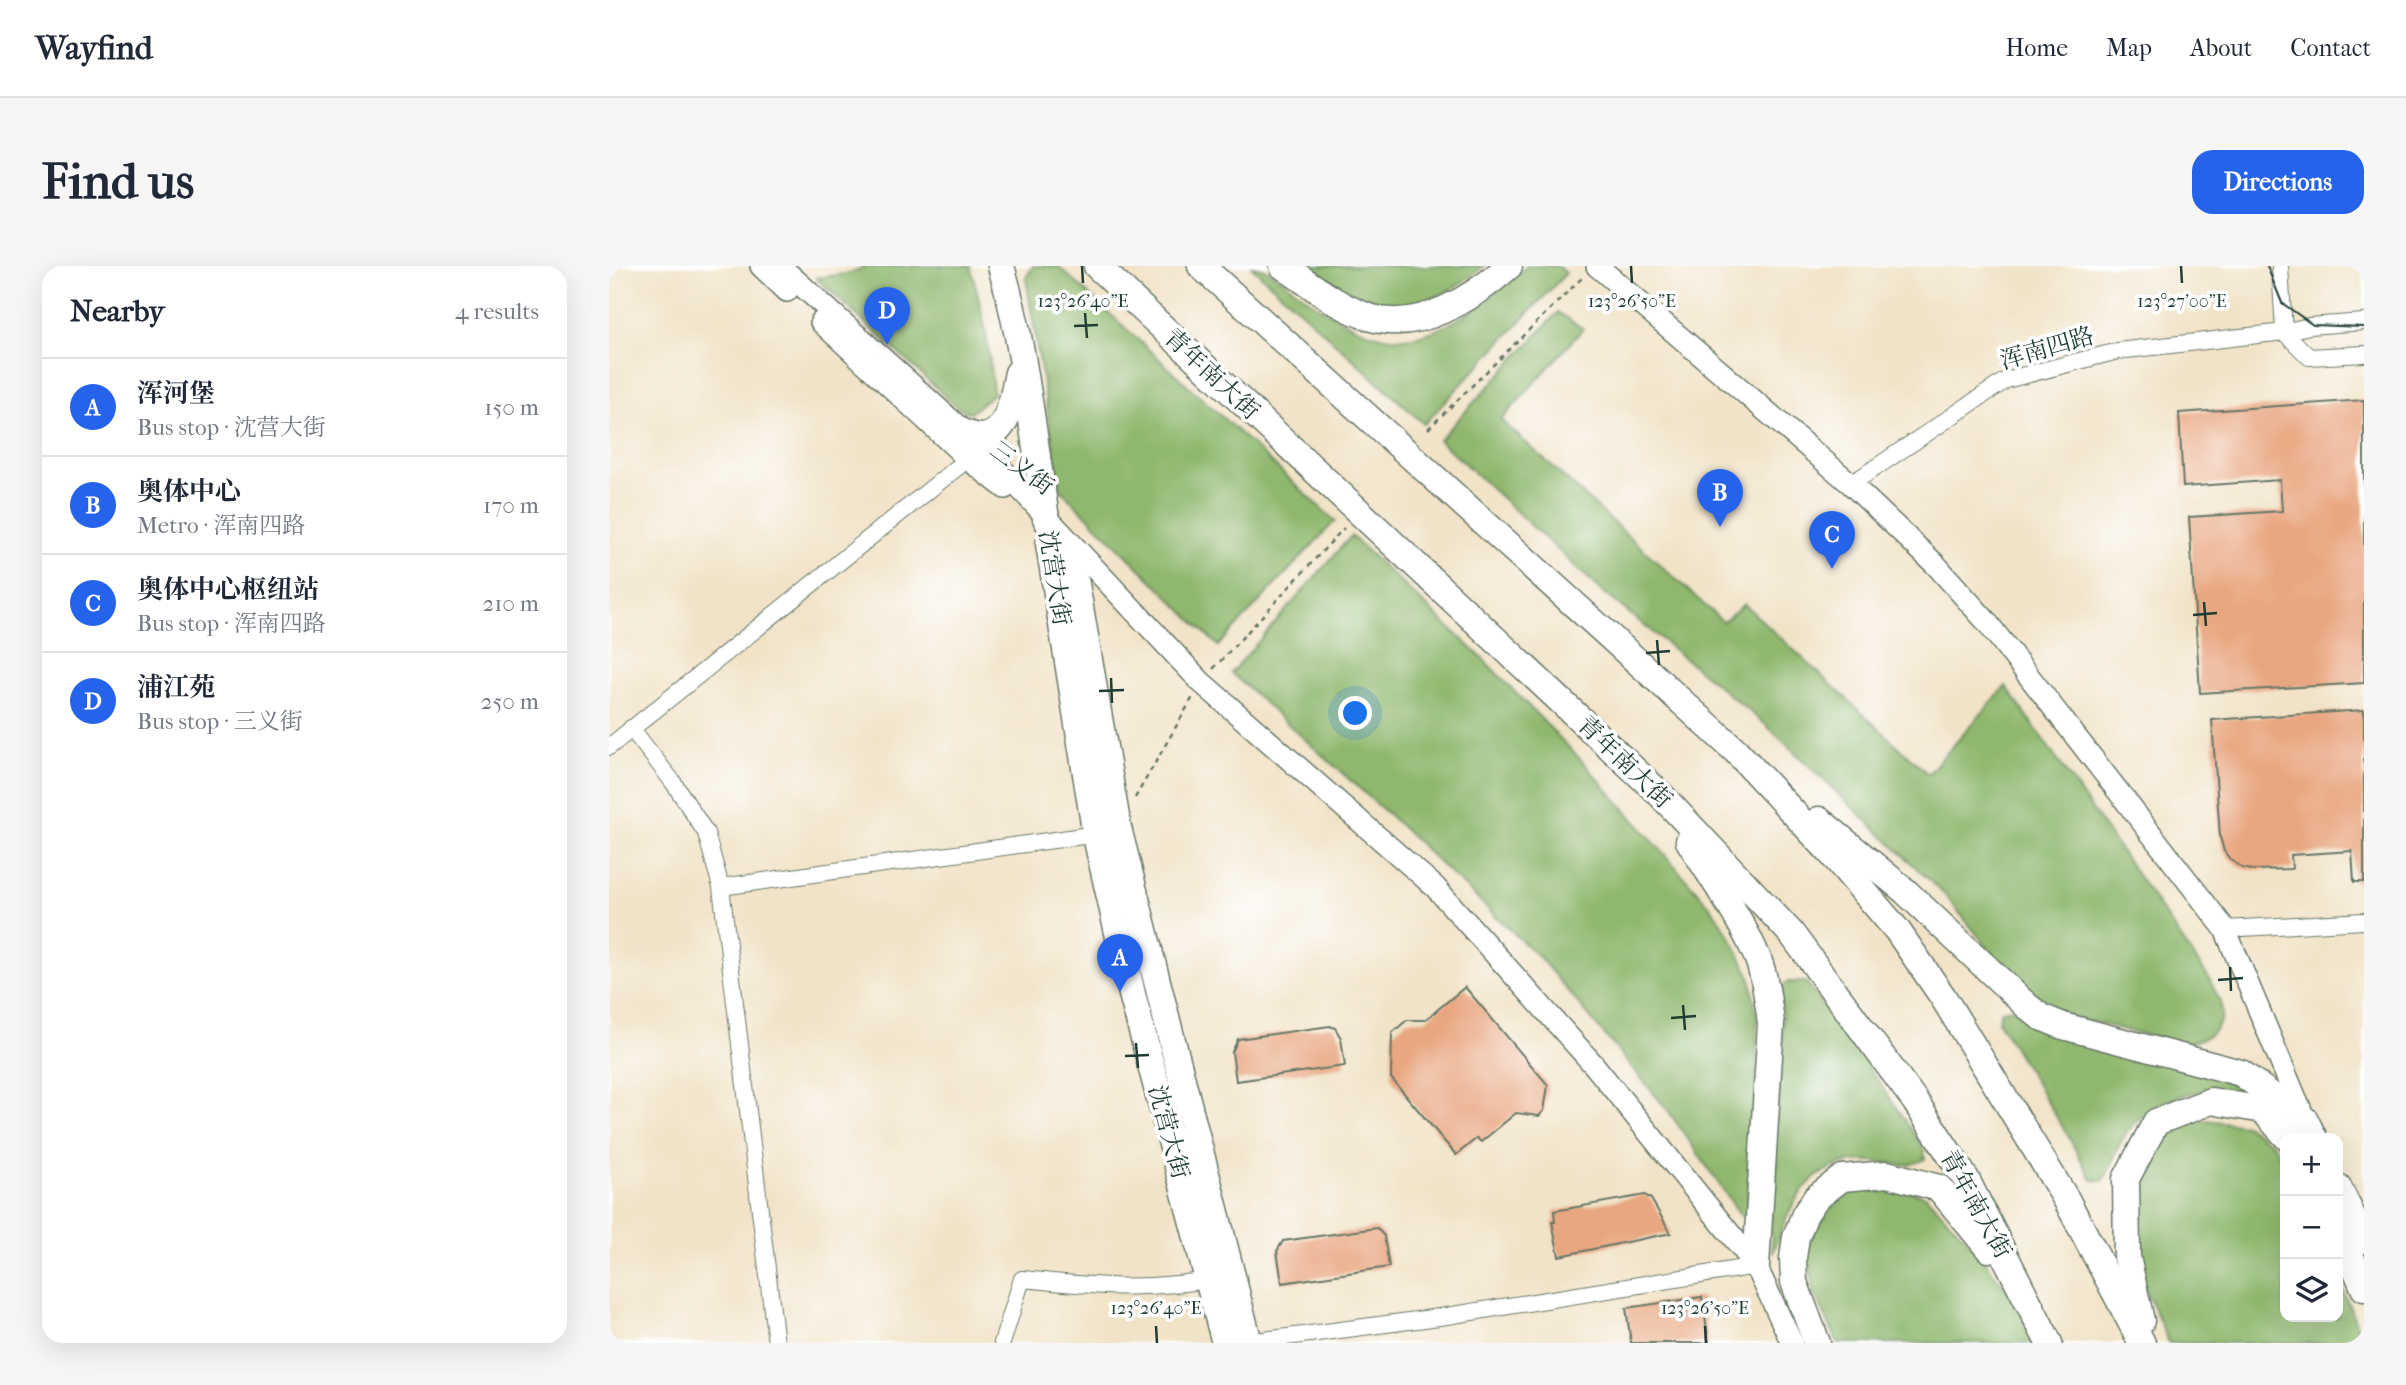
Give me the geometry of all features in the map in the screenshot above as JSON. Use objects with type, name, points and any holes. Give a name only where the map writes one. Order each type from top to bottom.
[{"type":"main road","name":"沈营大街","points":[[1001,266],[1010,296],[1046,518],[1069,562],[1076,584],[1107,832],[1220,1277],[1241,1343]]},
{"type":"main road","name":"青年南大街","points":[[1097,266],[1661,795],[1791,933],[1915,1101],[1966,1179],[2049,1343]]},
{"type":"main road","points":[[1201,266],[1736,751],[1905,891],[2027,1006],[2041,1017],[2063,1026],[2241,1073],[2302,1132]]},
{"type":"main road","points":[[1283,266],[1346,307],[1373,318],[1392,321],[1433,314],[1451,306],[1509,266]]},
{"type":"main road","points":[[971,447],[982,437],[992,433],[1009,414],[1021,358]]},
{"type":"main road","points":[[1736,751],[1831,853],[1897,930],[1943,997],[2066,1199],[2144,1343]]},
{"type":"main road","points":[[1661,795],[1747,935],[1759,962],[1767,996],[1771,1023],[1770,1050],[1756,1231],[1756,1266]]},
{"type":"main road","points":[[2144,1343],[2127,1257],[2126,1179],[2156,1122],[2211,1101],[2263,1110],[2302,1132]]},
{"type":"main road","points":[[1817,1343],[1794,1282],[1796,1237],[1805,1214],[1816,1198],[1842,1178],[1887,1174],[1939,1188],[2024,1293]]},
{"type":"main road","points":[[2342,1196],[2364,1240]]},
{"type":"main road","points":[[2343,1238],[2364,1288]]},
{"type":"street","name":"三义街","points":[[761,266],[971,447]]},
{"type":"street","name":"三义街","points":[[780,266],[1046,518],[1201,682],[1434,887],[1594,1065],[1756,1266],[1792,1343]]},
{"type":"street","points":[[2280,266],[2284,332],[2309,357],[2364,354]]},
{"type":"street","points":[[1591,271],[1851,484],[1936,565],[1986,621],[2225,929],[2302,1132]]},
{"type":"street","name":"浑南四路","points":[[1851,484],[2006,380],[2119,351],[2284,332],[2309,326],[2364,322]]},
{"type":"street","points":[[609,747],[971,447]]},
{"type":"street","points":[[631,727],[673,782],[706,833],[722,887],[776,1343]]},
{"type":"street","points":[[722,887],[1107,832]]},
{"type":"street","points":[[2225,929],[2364,921]]},
{"type":"street","points":[[1241,1343],[1447,1317],[1756,1266]]},
{"type":"street","points":[[1002,1343],[1022,1279],[1097,1287],[1160,1287],[1220,1277]]},
{"type":"path","points":[[1428,429],[1591,271]]},
{"type":"path","points":[[1107,832],[1201,682],[1344,528]]},
{"type":"green space","points":[[867,266],[970,266],[985,330],[993,394],[970,413],[956,406],[816,278],[851,273]]},
{"type":"green space","points":[[1033,266],[1058,266],[1335,521],[1218,646],[1060,489],[1026,278]]},
{"type":"green space","points":[[1251,266],[1265,269],[1350,325],[1391,338],[1422,335],[1455,321],[1485,301],[1527,266],[1557,266],[1566,273],[1424,424]]},
{"type":"green space","points":[[1310,266],[1484,266],[1459,284],[1431,298],[1401,306],[1386,306],[1355,297]]},
{"type":"green space","points":[[1558,312],[1583,329],[1501,420],[1723,622],[1744,604],[1928,774],[2006,686],[2210,980],[2222,1007],[2221,1019],[2214,1031],[2197,1041],[2183,1044],[2056,1013],[1996,958],[1946,896],[1765,724],[1601,590],[1439,440]]},
{"type":"green space","points":[[1351,536],[1481,657],[1584,763],[1711,907],[1734,943],[1751,979],[1757,1018],[1747,1215],[1741,1216],[1667,1109],[1540,958],[1389,815],[1231,673]]},
{"type":"green space","points":[[1788,982],[1806,982],[1855,1047],[1924,1149],[1925,1159],[1903,1165],[1874,1161],[1845,1163],[1828,1169],[1814,1178],[1803,1190],[1786,1219],[1773,1254],[1769,1216],[1783,1030],[1780,987]]},
{"type":"green space","points":[[2011,1008],[2214,1075],[2243,1088],[2239,1094],[2215,1091],[2194,1093],[2158,1106],[2128,1131],[2102,1181],[2092,1180],[1998,1021],[2001,1011]]},
{"type":"green space","points":[[2198,1119],[2245,1125],[2274,1145],[2280,1155],[2280,1322],[2343,1322],[2343,1290],[2364,1343],[2169,1343],[2143,1284],[2133,1188],[2156,1144]]},
{"type":"green space","points":[[1887,1185],[1926,1196],[1974,1247],[2015,1301],[2033,1343],[1838,1343],[1814,1292],[1810,1264],[1804,1264],[1810,1243],[1823,1212],[1839,1197],[1858,1189]]},
{"type":"building","points":[[2364,400],[2364,683],[2200,693],[2189,517],[2282,511],[2280,480],[2183,487],[2179,413]]},
{"type":"building","points":[[2364,710],[2364,882],[2354,882],[2352,851],[2291,855],[2292,869],[2252,870],[2242,868],[2230,859],[2224,851],[2220,837],[2212,720]]},
{"type":"building","points":[[1465,987],[1548,1085],[1544,1111],[1539,1116],[1516,1113],[1481,1142],[1477,1138],[1456,1155],[1391,1078],[1392,1033],[1407,1020],[1425,1020]]},
{"type":"building","points":[[1330,1026],[1335,1028],[1341,1038],[1345,1066],[1236,1081],[1232,1052],[1238,1039]]},
{"type":"building","points":[[1645,1195],[1651,1199],[1671,1233],[1559,1256],[1552,1222],[1555,1222],[1554,1211]]},
{"type":"building","points":[[1377,1228],[1384,1236],[1389,1267],[1282,1283],[1277,1251],[1283,1241]]},
{"type":"building","points":[[1702,1297],[1709,1343],[1631,1343],[1626,1308]]},
{"type":"tram line","points":[[2267,266],[2282,303],[2313,325],[2364,327]]},
{"type":"place","name":"浦江苑","points":[[887,345]]},
{"type":"place","name":"奥体中心","points":[[1720,527]]},
{"type":"place","name":"奥体中心枢纽站","points":[[1832,569]]},
{"type":"place","name":"浑河堡","points":[[1120,992]]}]
